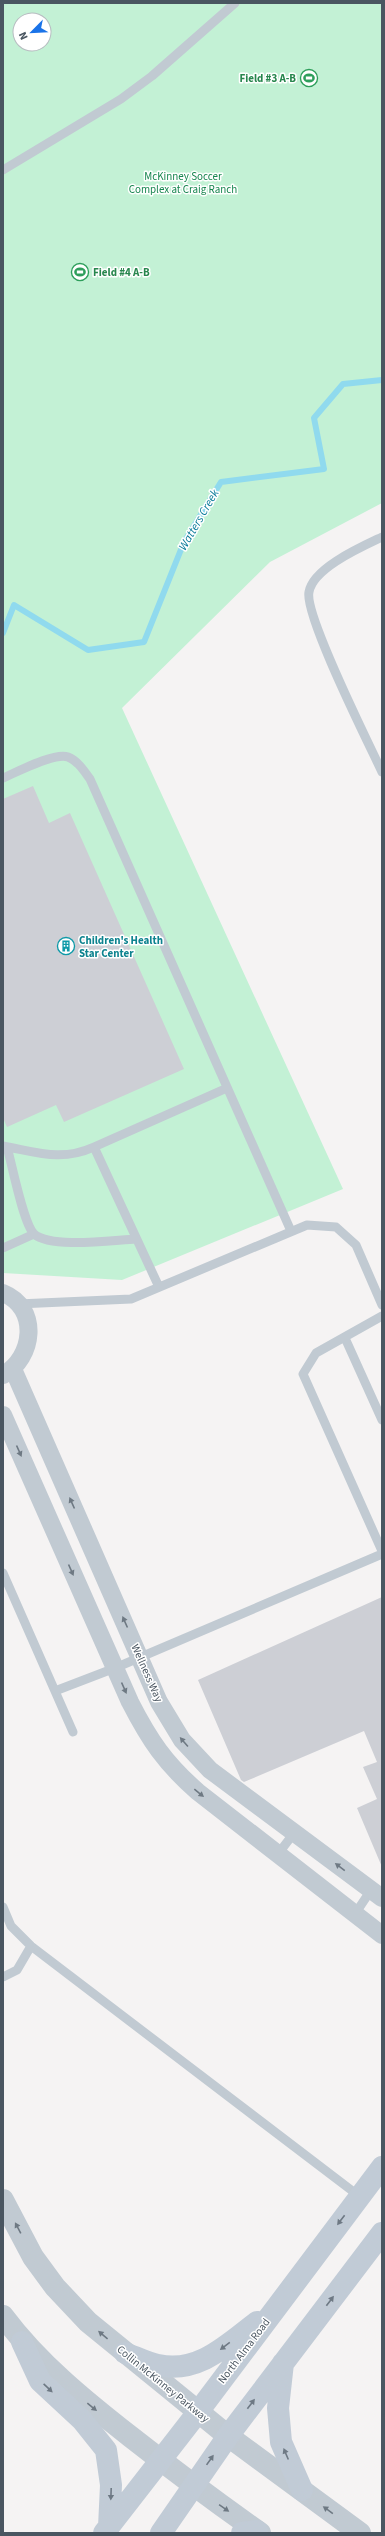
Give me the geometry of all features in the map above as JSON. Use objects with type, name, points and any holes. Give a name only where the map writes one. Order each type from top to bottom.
[{"type":"main road","name":"North Alma Road","points":[[107,2530],[162,2461],[382,2167]]},
{"type":"main road","points":[[161,2533],[228,2436],[382,2233]]},
{"type":"main road","points":[[125,2353],[158,2365],[193,2365],[208,2359],[278,2305]]},
{"type":"main road","points":[[22,2342],[40,2381],[82,2420],[106,2450],[111,2485],[107,2530]]},
{"type":"main road","points":[[283,2363],[278,2408],[281,2442],[302,2490]]},
{"type":"street","points":[[3,1293],[18,1304],[26,1317],[29,1342],[23,1357],[8,1372]]},
{"type":"street","name":"Wellness Way","points":[[8,1372],[159,1702],[182,1740],[210,1770],[377,1894]]},
{"type":"street","points":[[3,1415],[115,1668],[150,1740],[174,1772],[382,1935]]},
{"type":"street","name":"Collin McKinney Parkway","points":[[3,2200],[33,2257],[55,2287],[88,2322],[228,2436],[360,2533]]},
{"type":"street","points":[[3,2316],[22,2342],[88,2404],[253,2532]]},
{"type":"lane","points":[[3,170],[121,99],[152,76],[235,3]]},
{"type":"lane","points":[[382,537],[327,568],[317,576],[309,592],[311,611],[320,635],[382,772]]},
{"type":"lane","points":[[3,778],[56,756],[67,757],[79,764],[90,779],[290,1232]]},
{"type":"lane","points":[[136,1239],[53,1242],[34,1234],[25,1216],[5,1146],[61,1156],[80,1153],[227,1088]]},
{"type":"lane","points":[[94,1147],[159,1288]]},
{"type":"lane","points":[[18,1304],[130,1298],[159,1288],[307,1225],[336,1227],[356,1245],[382,1305]]},
{"type":"lane","points":[[3,1248],[34,1234]]},
{"type":"lane","points":[[55,1691],[140,1658],[382,1552],[303,1374],[316,1353],[382,1316]]},
{"type":"lane","points":[[345,1338],[382,1420]]},
{"type":"lane","points":[[3,1572],[73,1732]]},
{"type":"lane","points":[[278,1854],[294,1833]]},
{"type":"lane","points":[[355,1914],[377,1894]]},
{"type":"lane","points":[[3,1907],[11,1926],[31,1946],[360,2196]]},
{"type":"lane","points":[[3,1977],[17,1970],[31,1946]]},
{"type":"green space","name":"McKinney Soccer Complex at Craig Ranch","points":[[3,3],[382,3],[382,503],[270,562],[122,708],[343,1189],[122,1280],[3,1273]]},
{"type":"building","name":"Children's Health Star Center","points":[[33,786],[49,823],[70,813],[184,1069],[64,1122],[56,1105],[7,1127],[3,1118],[3,799]]},
{"type":"building","points":[[382,1597],[382,1867],[357,1808],[377,1799],[363,1767],[377,1762],[364,1731],[244,1782],[241,1780],[198,1680]]},
{"type":"waterway","name":"Watters Creek","points":[[3,633],[14,605],[88,650],[144,642],[184,542],[221,482],[324,469],[314,418],[343,384],[382,380]]},
{"type":"place","name":"Field #3 A-B","points":[[309,78]]},
{"type":"place","name":"Field #4 A-B","points":[[80,272]]},
{"type":"place","name":"Children's Health Star Center","points":[[66,946]]}]
